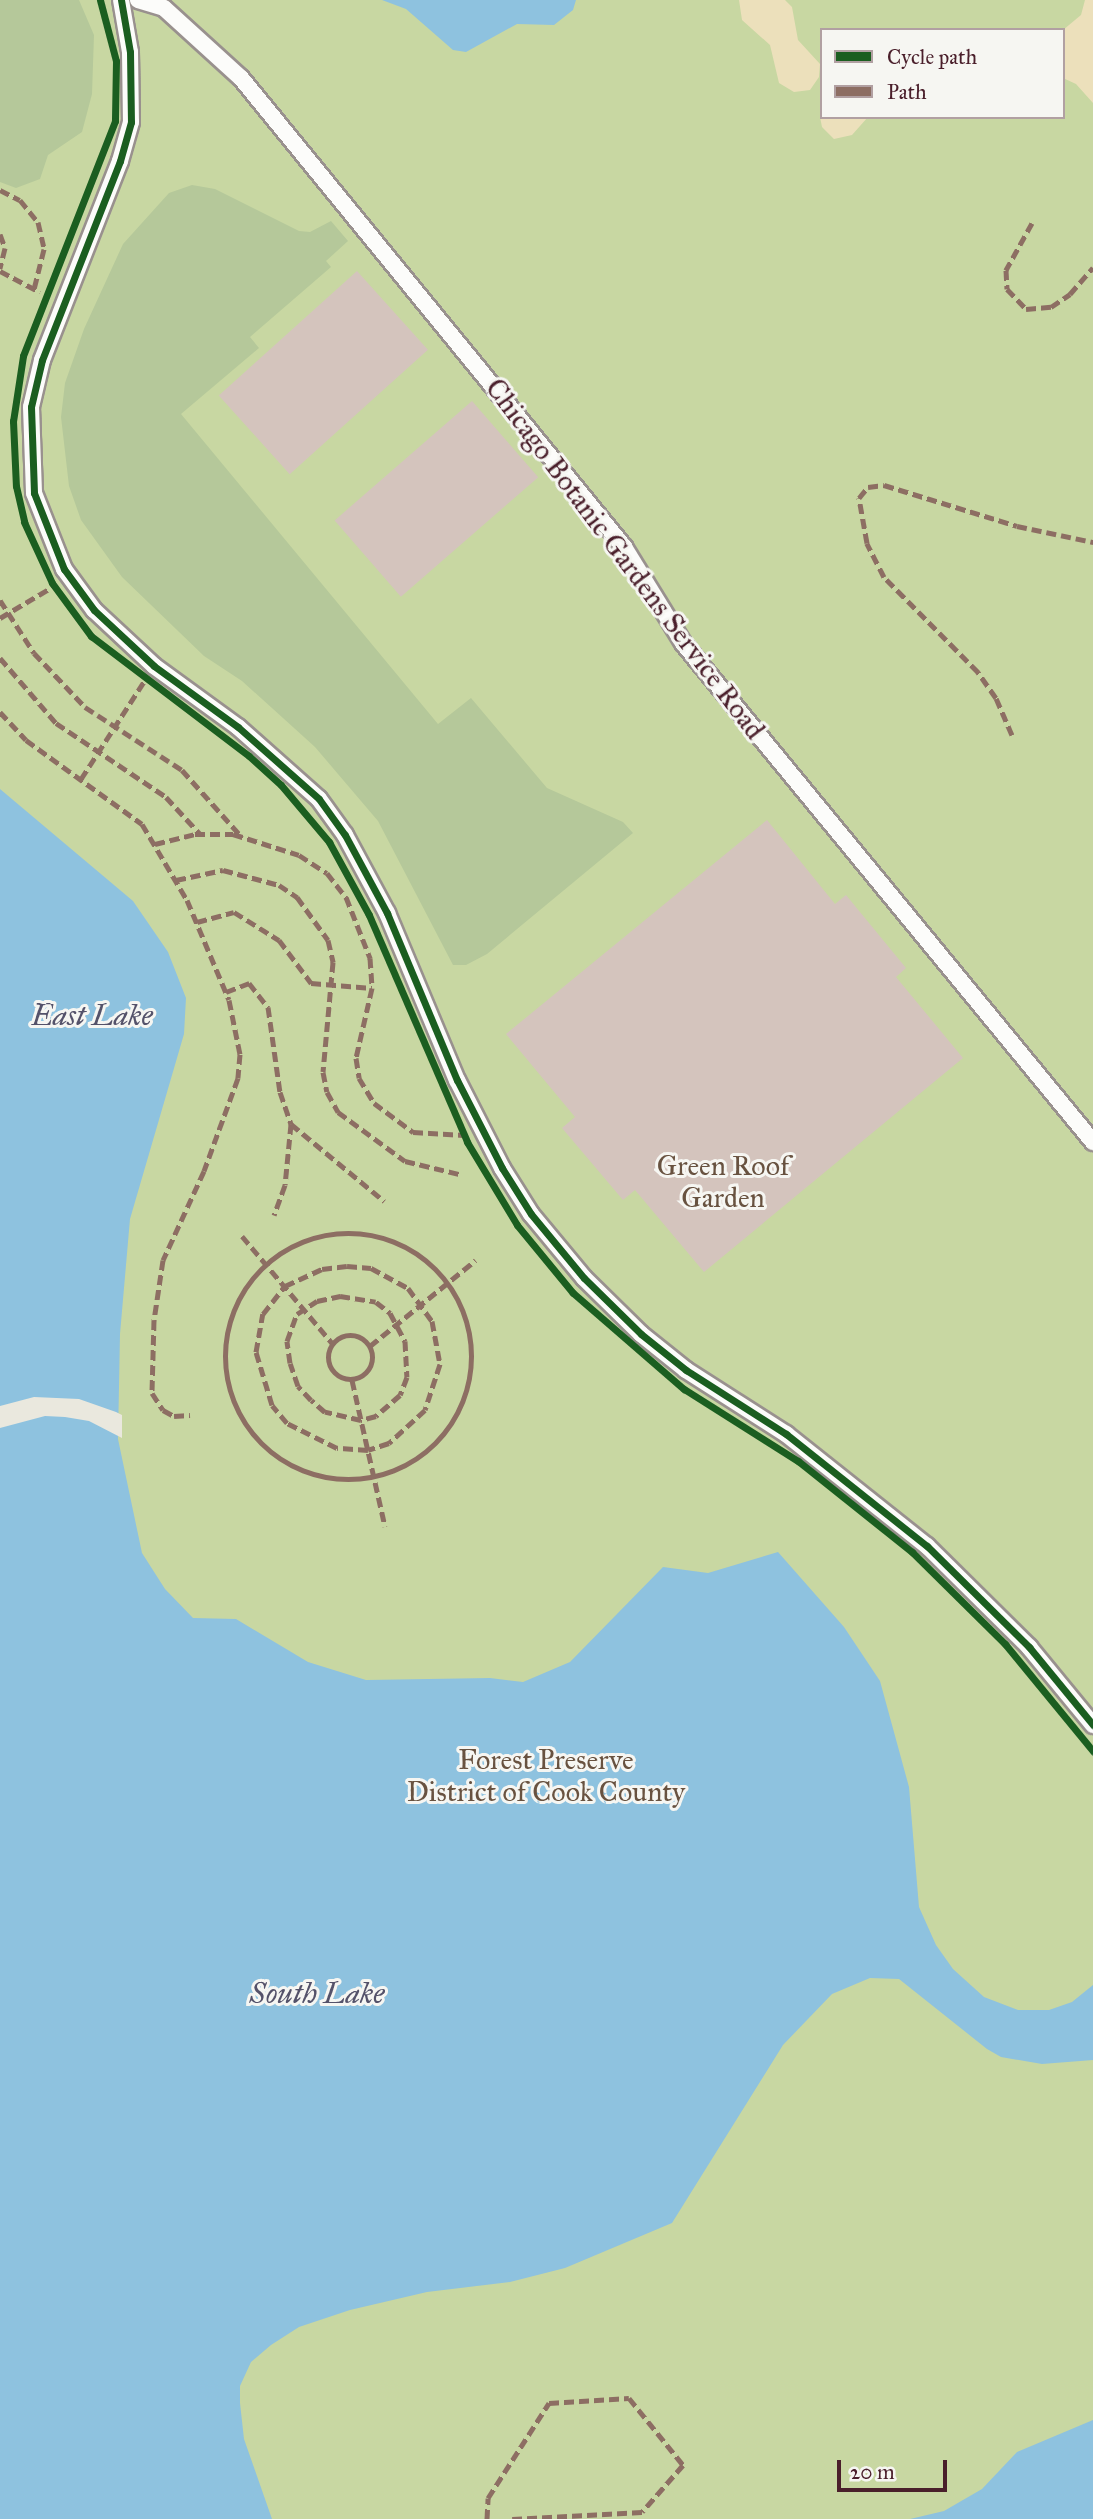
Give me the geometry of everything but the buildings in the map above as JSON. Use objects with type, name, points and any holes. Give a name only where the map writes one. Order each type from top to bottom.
[{"type":"lane","points":[[121,0],[130,52],[131,121],[120,161],[42,360],[31,407],[34,493],[64,569],[94,610],[154,666],[238,727],[319,799],[345,835],[387,913],[457,1080],[502,1168],[531,1214],[584,1278],[641,1334],[686,1370],[786,1434],[918,1538],[1029,1647],[1093,1725]]},
{"type":"lane","name":"Chicago Botanic Gardens Service Road","points":[[138,0],[164,8],[250,88],[624,547],[683,643],[1093,1142]]},
{"type":"green space","name":"Forest Preserve District of Cook County","points":[[0,0],[1093,0],[1093,2519],[0,2519]]},
{"type":"green space","points":[[0,0],[79,0],[94,35],[92,94],[82,132],[48,155],[40,179],[16,188],[0,182]]},
{"type":"green space","points":[[192,185],[215,189],[299,231],[310,232],[331,221],[348,241],[326,261],[331,267],[250,337],[259,348],[181,414],[438,724],[471,698],[547,788],[623,822],[633,833],[487,954],[466,965],[453,965],[378,821],[315,747],[242,681],[204,656],[122,577],[81,520],[69,486],[61,417],[65,383],[84,329],[123,244],[169,193]]},
{"type":"sand","points":[[739,0],[785,0],[792,7],[798,40],[820,64],[819,77],[810,90],[794,92],[779,83],[770,45],[742,20]]},
{"type":"sand","points":[[1085,0],[1093,0],[1093,103],[1076,84],[1065,79],[1065,28],[1081,15]]},
{"type":"sand","points":[[820,119],[866,119],[852,135],[834,139],[822,127]]},
{"type":"water","points":[[382,0],[576,0],[573,10],[554,25],[517,24],[466,52],[453,50],[406,9]]},
{"type":"water","name":"South Lake","points":[[0,789],[133,901],[168,952],[186,998],[184,1034],[130,1219],[120,1334],[118,1439],[142,1553],[165,1589],[193,1618],[236,1619],[308,1662],[366,1680],[490,1678],[523,1682],[570,1662],[663,1567],[708,1573],[778,1552],[844,1627],[880,1681],[909,1787],[919,1907],[936,1945],[953,1969],[984,1997],[1018,2010],[1049,2010],[1072,2002],[1093,1985],[1093,2060],[1042,2064],[1001,2057],[987,2049],[899,1979],[870,1978],[832,1994],[783,2045],[672,2223],[565,2268],[510,2282],[427,2292],[350,2310],[299,2327],[271,2345],[251,2362],[240,2386],[240,2403],[244,2439],[272,2519],[0,2519]]},
{"type":"water","points":[[1093,2420],[1093,2519],[910,2519],[944,2511],[982,2489],[1017,2452]]},
{"type":"pier","points":[[34,1397],[79,1399],[116,1412],[122,1415],[122,1438],[89,1421],[65,1417],[45,1416],[0,1428],[0,1406]]},
{"type":"marked path","points":[[0,190],[20,200],[38,222],[44,249],[34,289]]},
{"type":"marked path","points":[[1032,223],[1006,270],[1007,289],[1026,309],[1051,307],[1070,294],[1093,268]]},
{"type":"marked path","points":[[0,234],[5,248],[0,268]]},
{"type":"marked path","points":[[0,271],[40,292]]},
{"type":"marked path","points":[[1012,735],[996,698],[978,672],[884,577],[867,543],[859,498],[868,487],[884,485],[1017,526],[1093,542]]},
{"type":"marked path","points":[[0,618],[54,586]]},
{"type":"marked path","points":[[0,600],[34,653],[85,707],[182,770],[242,837]]},
{"type":"marked path","points":[[0,658],[56,723],[166,797],[200,834]]},
{"type":"marked path","points":[[81,779],[145,680]]},
{"type":"marked path","points":[[0,712],[26,740],[142,824],[187,900],[229,1000],[240,1054],[238,1078],[204,1171],[163,1260],[154,1320],[152,1393],[163,1410],[174,1416],[190,1415]]},
{"type":"marked path","points":[[155,844],[195,834],[233,834],[299,855],[327,873],[346,897],[370,958],[372,988],[356,1058],[359,1078],[374,1103],[413,1132],[464,1135]]},
{"type":"marked path","points":[[176,880],[223,870],[279,885],[297,897],[328,940],[333,962],[323,1072],[327,1092],[338,1112],[405,1161],[459,1174]]},
{"type":"marked path","points":[[197,922],[234,912],[279,940],[311,983],[372,988]]},
{"type":"marked path","points":[[226,992],[249,983],[268,1007],[280,1092],[291,1124],[285,1185],[274,1215]]},
{"type":"marked path","points":[[291,1124],[384,1201]]},
{"type":"marked path","points":[[348,1233],[372,1235],[395,1242],[435,1269],[462,1309],[469,1332],[471,1356],[469,1380],[462,1403],[435,1443],[395,1470],[372,1477],[348,1479],[324,1477],[301,1470],[261,1443],[234,1403],[227,1380],[225,1356],[227,1332],[234,1309],[261,1269],[301,1242],[324,1235],[348,1233]]},
{"type":"marked path","points":[[242,1236],[332,1343]]},
{"type":"marked path","points":[[370,1346],[476,1260]]},
{"type":"marked path","points":[[347,1266],[371,1268],[408,1288],[432,1321],[440,1364],[425,1410],[389,1443],[368,1450],[337,1448],[287,1423],[272,1405],[256,1352],[263,1314],[285,1286],[322,1269],[347,1266]]},
{"type":"marked path","points":[[340,1296],[376,1302],[390,1313],[405,1341],[407,1377],[400,1395],[376,1416],[361,1420],[325,1412],[298,1386],[290,1363],[287,1341],[297,1314],[317,1301],[340,1296]]},
{"type":"marked path","points":[[350,1335],[359,1336],[366,1341],[371,1348],[372,1357],[371,1366],[366,1373],[359,1378],[350,1379],[341,1378],[334,1373],[329,1366],[328,1357],[329,1348],[334,1341],[341,1336],[350,1335]]},
{"type":"marked path","points":[[352,1380],[385,1526]]},
{"type":"marked path","points":[[487,2519],[488,2498],[549,2403],[629,2398],[683,2465],[642,2512],[512,2519]]},
{"type":"cycle path","points":[[100,0],[116,61],[115,121],[23,356],[13,421],[16,486],[24,522],[52,583],[91,636],[249,756],[281,785],[329,842],[369,915],[467,1142],[517,1225],[573,1293],[684,1389],[798,1461],[912,1552],[1005,1644],[1093,1751]]},
{"type":"cycle path","points":[[121,0],[130,52],[131,122],[120,161],[42,360],[31,407],[34,493],[64,569],[94,610],[154,666],[238,727],[319,799],[345,835],[387,913],[457,1080],[502,1168],[531,1214],[584,1278],[641,1334],[686,1370],[786,1434],[927,1546],[1029,1647],[1093,1725]]},
{"type":"water label","name":"East Lake","points":[[92,1015]]},
{"type":"park label","name":"Green Roof Garden","points":[[723,1182]]}]
